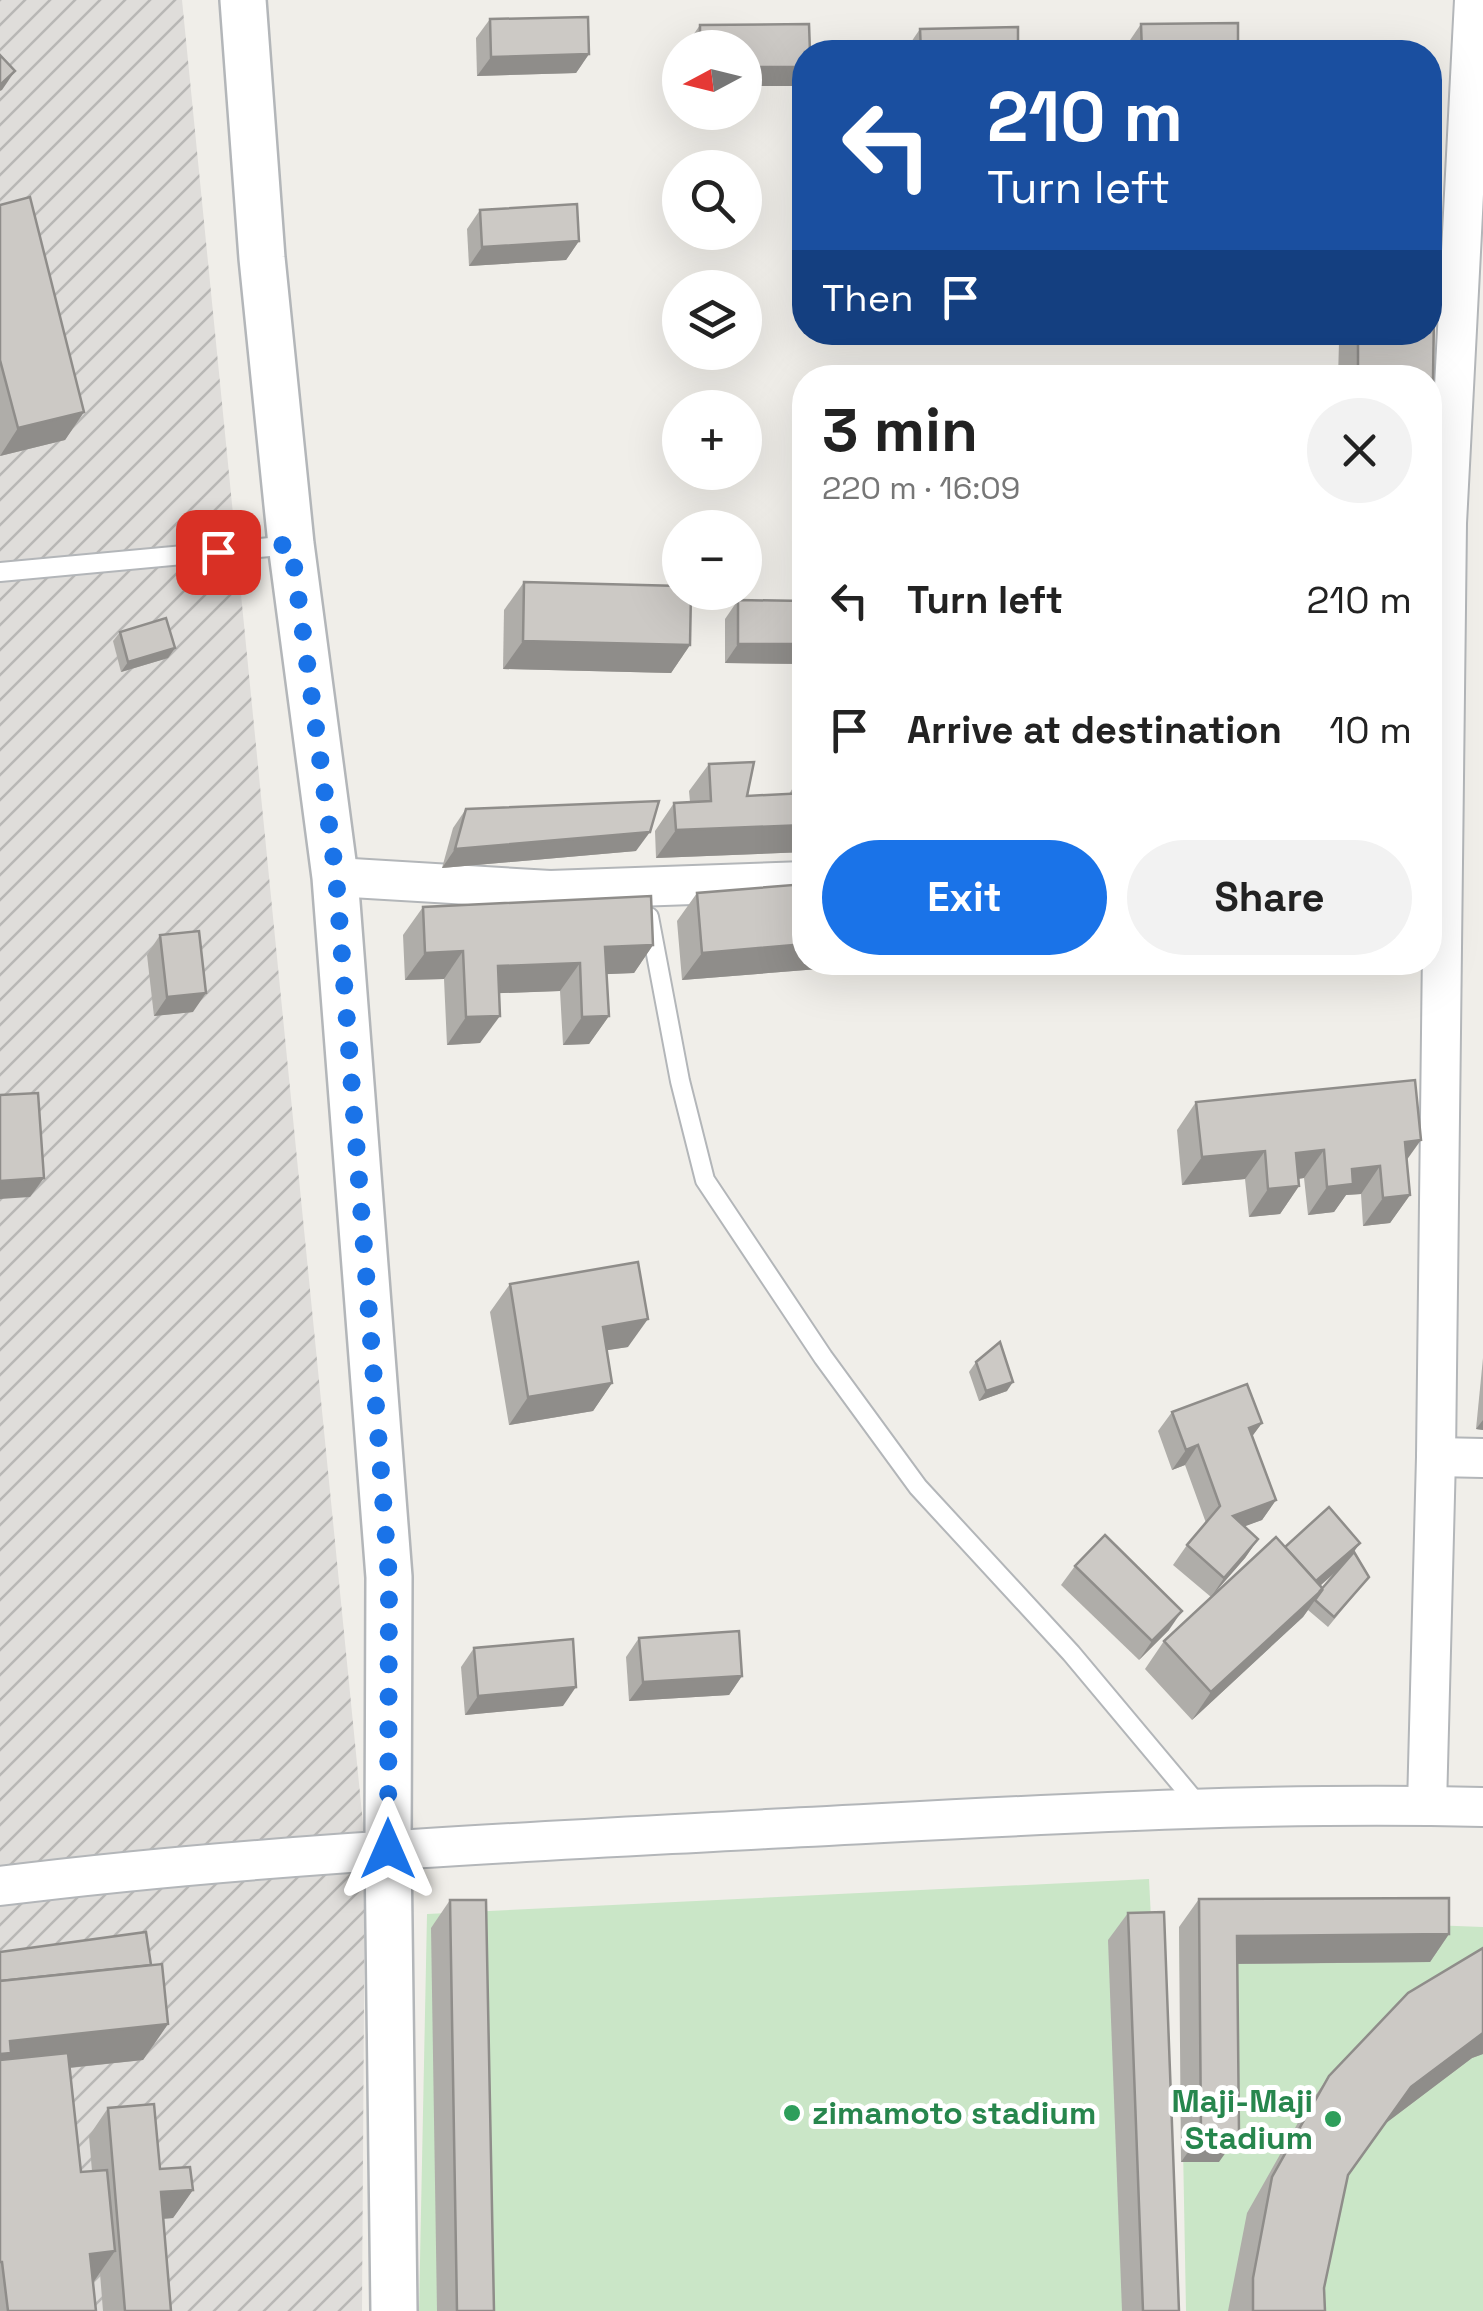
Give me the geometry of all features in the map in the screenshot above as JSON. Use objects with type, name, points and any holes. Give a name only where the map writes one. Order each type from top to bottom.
[{"type":"street","points":[[243,0],[262,258],[291,544],[336,876],[389,1578],[394,2311]]},
{"type":"street","points":[[1442,792],[1465,524],[1474,0]]},
{"type":"street","points":[[336,876],[550,890],[792,882]]},
{"type":"street","points":[[1427,1806],[1436,1456],[1438,975]]},
{"type":"street","points":[[1436,1456],[1483,1458]]},
{"type":"street","points":[[0,1886],[132,1870],[388,1849],[1200,1807],[1483,1807]]},
{"type":"lane","points":[[0,572],[291,544]]},
{"type":"lane","points":[[643,887],[680,1082],[705,1180],[824,1357],[918,1487],[1071,1654],[1200,1807]]},
{"type":"shaded area","points":[[0,0],[182,0],[365,1844],[362,2311],[0,2311]]},
{"type":"green space","name":"zimamoto stadium","points":[[1149,1879],[1171,2311],[419,2311],[427,1914]]},
{"type":"green space","name":"Maji-Maji Stadium","points":[[1179,1927],[1483,1927],[1483,2311],[1186,2311]]},
{"type":"building","points":[[588,17],[589,54],[491,57],[490,19]]},
{"type":"building","points":[[1238,23],[1238,40],[1142,40],[1141,24]]},
{"type":"building","points":[[809,24],[810,40],[792,40],[792,67],[762,67],[762,30],[700,30],[700,25]]},
{"type":"building","points":[[1018,27],[1018,40],[920,40],[920,29]]},
{"type":"building","points":[[0,55],[15,71],[0,85]]},
{"type":"building","points":[[30,197],[84,412],[18,428],[0,360],[0,205]]},
{"type":"building","points":[[577,204],[579,241],[482,247],[480,210]]},
{"type":"building","points":[[1358,345],[1434,345],[1433,365],[1358,365]]},
{"type":"building","points":[[524,582],[662,586],[662,610],[691,610],[690,645],[523,641]]},
{"type":"building","points":[[762,600],[792,601],[792,644],[738,644],[738,610],[762,610]]},
{"type":"building","points":[[166,618],[175,648],[128,662],[120,632]]},
{"type":"building","points":[[754,762],[747,796],[792,794],[792,826],[676,830],[674,803],[711,801],[709,764]]},
{"type":"building","points":[[659,801],[650,832],[455,849],[466,809]]},
{"type":"building","points":[[792,885],[792,945],[702,953],[697,893]]},
{"type":"building","points":[[651,896],[653,945],[605,947],[609,1016],[582,1017],[580,963],[498,966],[500,1016],[466,1017],[463,951],[425,953],[423,907]]},
{"type":"building","points":[[199,931],[206,993],[167,997],[160,935]]},
{"type":"building","points":[[1415,1080],[1421,1140],[1405,1142],[1410,1195],[1383,1198],[1380,1166],[1352,1169],[1353,1184],[1327,1187],[1324,1150],[1296,1153],[1299,1186],[1268,1189],[1265,1151],[1202,1157],[1196,1102]]},
{"type":"building","points":[[38,1093],[44,1178],[0,1181],[0,1095]]},
{"type":"building","points":[[638,1262],[648,1319],[603,1327],[612,1383],[528,1397],[510,1284]]},
{"type":"building","points":[[1000,1342],[1013,1382],[986,1391],[976,1362]]},
{"type":"building","points":[[1247,1384],[1262,1423],[1249,1428],[1276,1500],[1233,1516],[1258,1539],[1224,1578],[1187,1545],[1220,1506],[1198,1445],[1186,1450],[1172,1412]]},
{"type":"building","points":[[1329,1507],[1360,1543],[1316,1581],[1285,1547]]},
{"type":"building","points":[[1105,1535],[1182,1611],[1152,1641],[1075,1566]]},
{"type":"building","points":[[1276,1537],[1323,1589],[1211,1692],[1164,1641]]},
{"type":"building","points":[[1354,1552],[1369,1577],[1334,1617],[1315,1600]]},
{"type":"building","points":[[739,1631],[742,1676],[643,1682],[639,1638]]},
{"type":"building","points":[[573,1639],[576,1687],[478,1696],[474,1648]]},
{"type":"building","points":[[1449,1898],[1449,1934],[1237,1936],[1239,2134],[1201,2134],[1199,1899]]},
{"type":"building","points":[[450,1900],[486,1900],[494,2311],[457,2311]]},
{"type":"building","points":[[1164,1912],[1179,2311],[1143,2311],[1128,1913]]},
{"type":"building","points":[[146,1932],[151,1965],[0,1981],[0,1952]]},
{"type":"building","points":[[1483,1948],[1483,2033],[1411,2087],[1348,2175],[1324,2288],[1325,2311],[1253,2311],[1253,2278],[1272,2177],[1329,2076],[1408,1993]]},
{"type":"building","points":[[162,1964],[168,2024],[10,2041],[11,2053],[0,2054],[0,1981]]},
{"type":"building","points":[[68,2053],[81,2172],[107,2170],[115,2251],[90,2254],[96,2311],[8,2311],[0,2262],[0,2060]]},
{"type":"building","points":[[154,2104],[160,2169],[190,2167],[193,2190],[161,2192],[171,2311],[125,2311],[108,2108]]},
{"type":"place","name":"zimamoto stadium","points":[[792,2113]]},
{"type":"place","name":"Maji-Maji Stadium","points":[[1333,2119]]},
{"type":"route","points":[[218,552],[291,544],[320,752],[336,876],[389,1578],[388,1849]]}]
